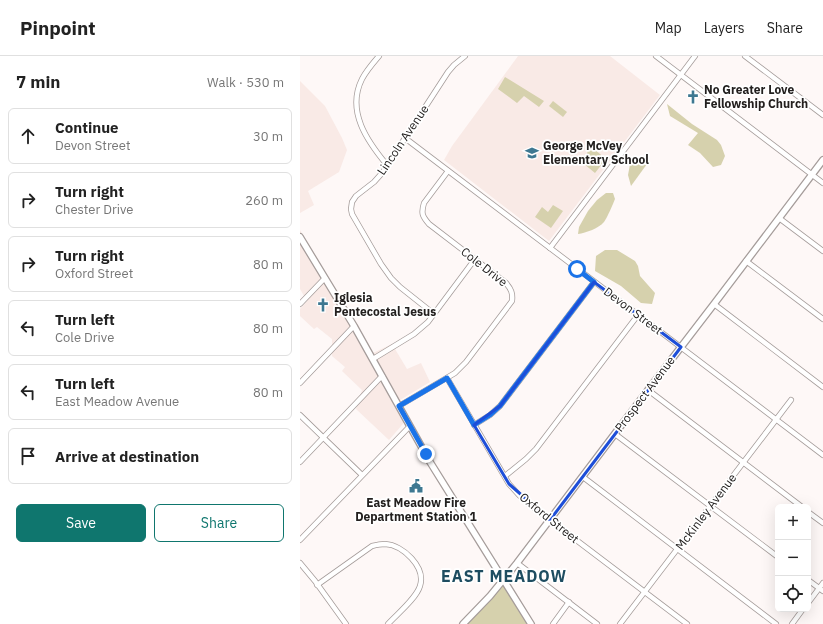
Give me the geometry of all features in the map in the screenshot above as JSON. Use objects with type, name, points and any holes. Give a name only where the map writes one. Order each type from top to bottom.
[{"type":"street","points":[[378,56],[362,80],[358,89],[356,101],[361,126],[375,150],[387,165]]},
{"type":"street","name":"Lincoln Avenue","points":[[434,314],[391,278],[381,264],[352,214],[351,209],[352,202],[356,196],[374,182],[387,165],[448,72],[465,56]]},
{"type":"street","points":[[656,56],[823,183]]},
{"type":"street","points":[[550,248],[695,56]]},
{"type":"street","points":[[745,56],[823,115]]},
{"type":"street","name":"Devon Street","points":[[405,138],[823,455]]},
{"type":"street","name":"Prospect Avenue","points":[[463,624],[504,581],[823,160]]},
{"type":"street","name":"Cole Drive","points":[[399,406],[455,373],[466,362],[512,301],[513,295],[506,283],[429,224],[423,216],[422,210],[424,203],[448,171]]},
{"type":"street","points":[[779,218],[823,251]]},
{"type":"street","points":[[300,237],[354,326],[430,462],[531,624]]},
{"type":"street","points":[[373,359],[414,334],[428,322],[475,259]]},
{"type":"street","points":[[746,261],[823,319]]},
{"type":"street","points":[[300,304],[325,278]]},
{"type":"street","points":[[474,425],[490,415],[500,406],[594,282]]},
{"type":"street","points":[[714,304],[823,387]]},
{"type":"street","points":[[506,476],[536,449],[638,315]]},
{"type":"street","points":[[300,383],[354,326]]},
{"type":"street","points":[[300,462],[382,376]]},
{"type":"street","name":"Oxford Street","points":[[447,378],[510,484],[519,495],[530,505],[687,624]]},
{"type":"street","points":[[648,390],[798,504]]},
{"type":"street","name":"McKinley Avenue","points":[[620,624],[791,400]]},
{"type":"street","points":[[300,415],[362,475]]},
{"type":"street","points":[[300,540],[410,426]]},
{"type":"street","points":[[615,434],[775,555]]},
{"type":"street","points":[[583,477],[776,624]]},
{"type":"street","points":[[811,514],[823,523]]},
{"type":"street","points":[[317,585],[372,546],[378,544],[394,546],[415,562],[421,574],[421,583],[412,599],[388,624]]},
{"type":"street","points":[[300,563],[346,624]]},
{"type":"street","points":[[517,563],[597,624]]},
{"type":"street","points":[[811,582],[821,590]]},
{"type":"street","points":[[811,600],[821,590],[823,583]]},
{"type":"street","points":[[552,624],[569,602]]},
{"type":"street","points":[[792,624],[801,612]]},
{"type":"highlighted area","points":[[594,282],[681,347],[550,520],[509,484],[474,425],[500,406]]},
{"type":"shaded area","name":"George McVey Elementary School","points":[[518,56],[610,56],[660,95],[549,241],[444,160],[452,146]]},
{"type":"shaded area","points":[[505,77],[544,101],[539,107],[524,96],[517,103],[498,89]]},
{"type":"shaded area","points":[[300,81],[325,106],[347,150],[339,172],[308,191],[314,205],[300,213]]},
{"type":"shaded area","points":[[553,101],[567,112],[563,117],[549,106]]},
{"type":"shaded area","points":[[667,104],[692,124],[717,140],[721,145],[725,156],[721,165],[713,167],[700,153],[688,145],[698,133],[670,116]]},
{"type":"shaded area","points":[[588,144],[606,159],[595,173],[584,164],[587,157]]},
{"type":"shaded area","points":[[641,158],[647,164],[631,186],[628,175],[631,159]]},
{"type":"shaded area","points":[[606,193],[613,193],[615,199],[604,222],[592,230],[578,234],[579,227],[588,211],[597,200]]},
{"type":"shaded area","points":[[553,205],[563,211],[551,228],[535,217],[542,207],[548,212]]},
{"type":"shaded area","points":[[300,230],[373,353],[392,344],[407,369],[421,363],[430,382],[400,400],[408,418],[389,440],[356,409],[362,390],[342,371],[345,367],[332,356],[332,339],[317,327],[314,329],[300,316],[300,309],[307,301],[300,289]]},
{"type":"shaded area","points":[[605,250],[617,250],[635,261],[638,266],[640,276],[655,293],[652,304],[641,303],[621,286],[595,271],[596,256]]},
{"type":"shaded area","points":[[504,581],[531,624],[463,624]]},
{"type":"place","name":"No Greater Love Fellowship Church","points":[[693,97]]},
{"type":"place","name":"George McVey Elementary School","points":[[532,153]]},
{"type":"place","name":"Iglesia Pentecostal Jesus","points":[[323,305]]},
{"type":"place","name":"East Meadow Fire Department Station 1","points":[[416,486]]},
{"type":"district","name":"EAST MEADOW","points":[[504,576]]},
{"type":"route","points":[[426,454],[399,406],[447,378],[474,425],[497,410],[594,282],[577,269]]}]
